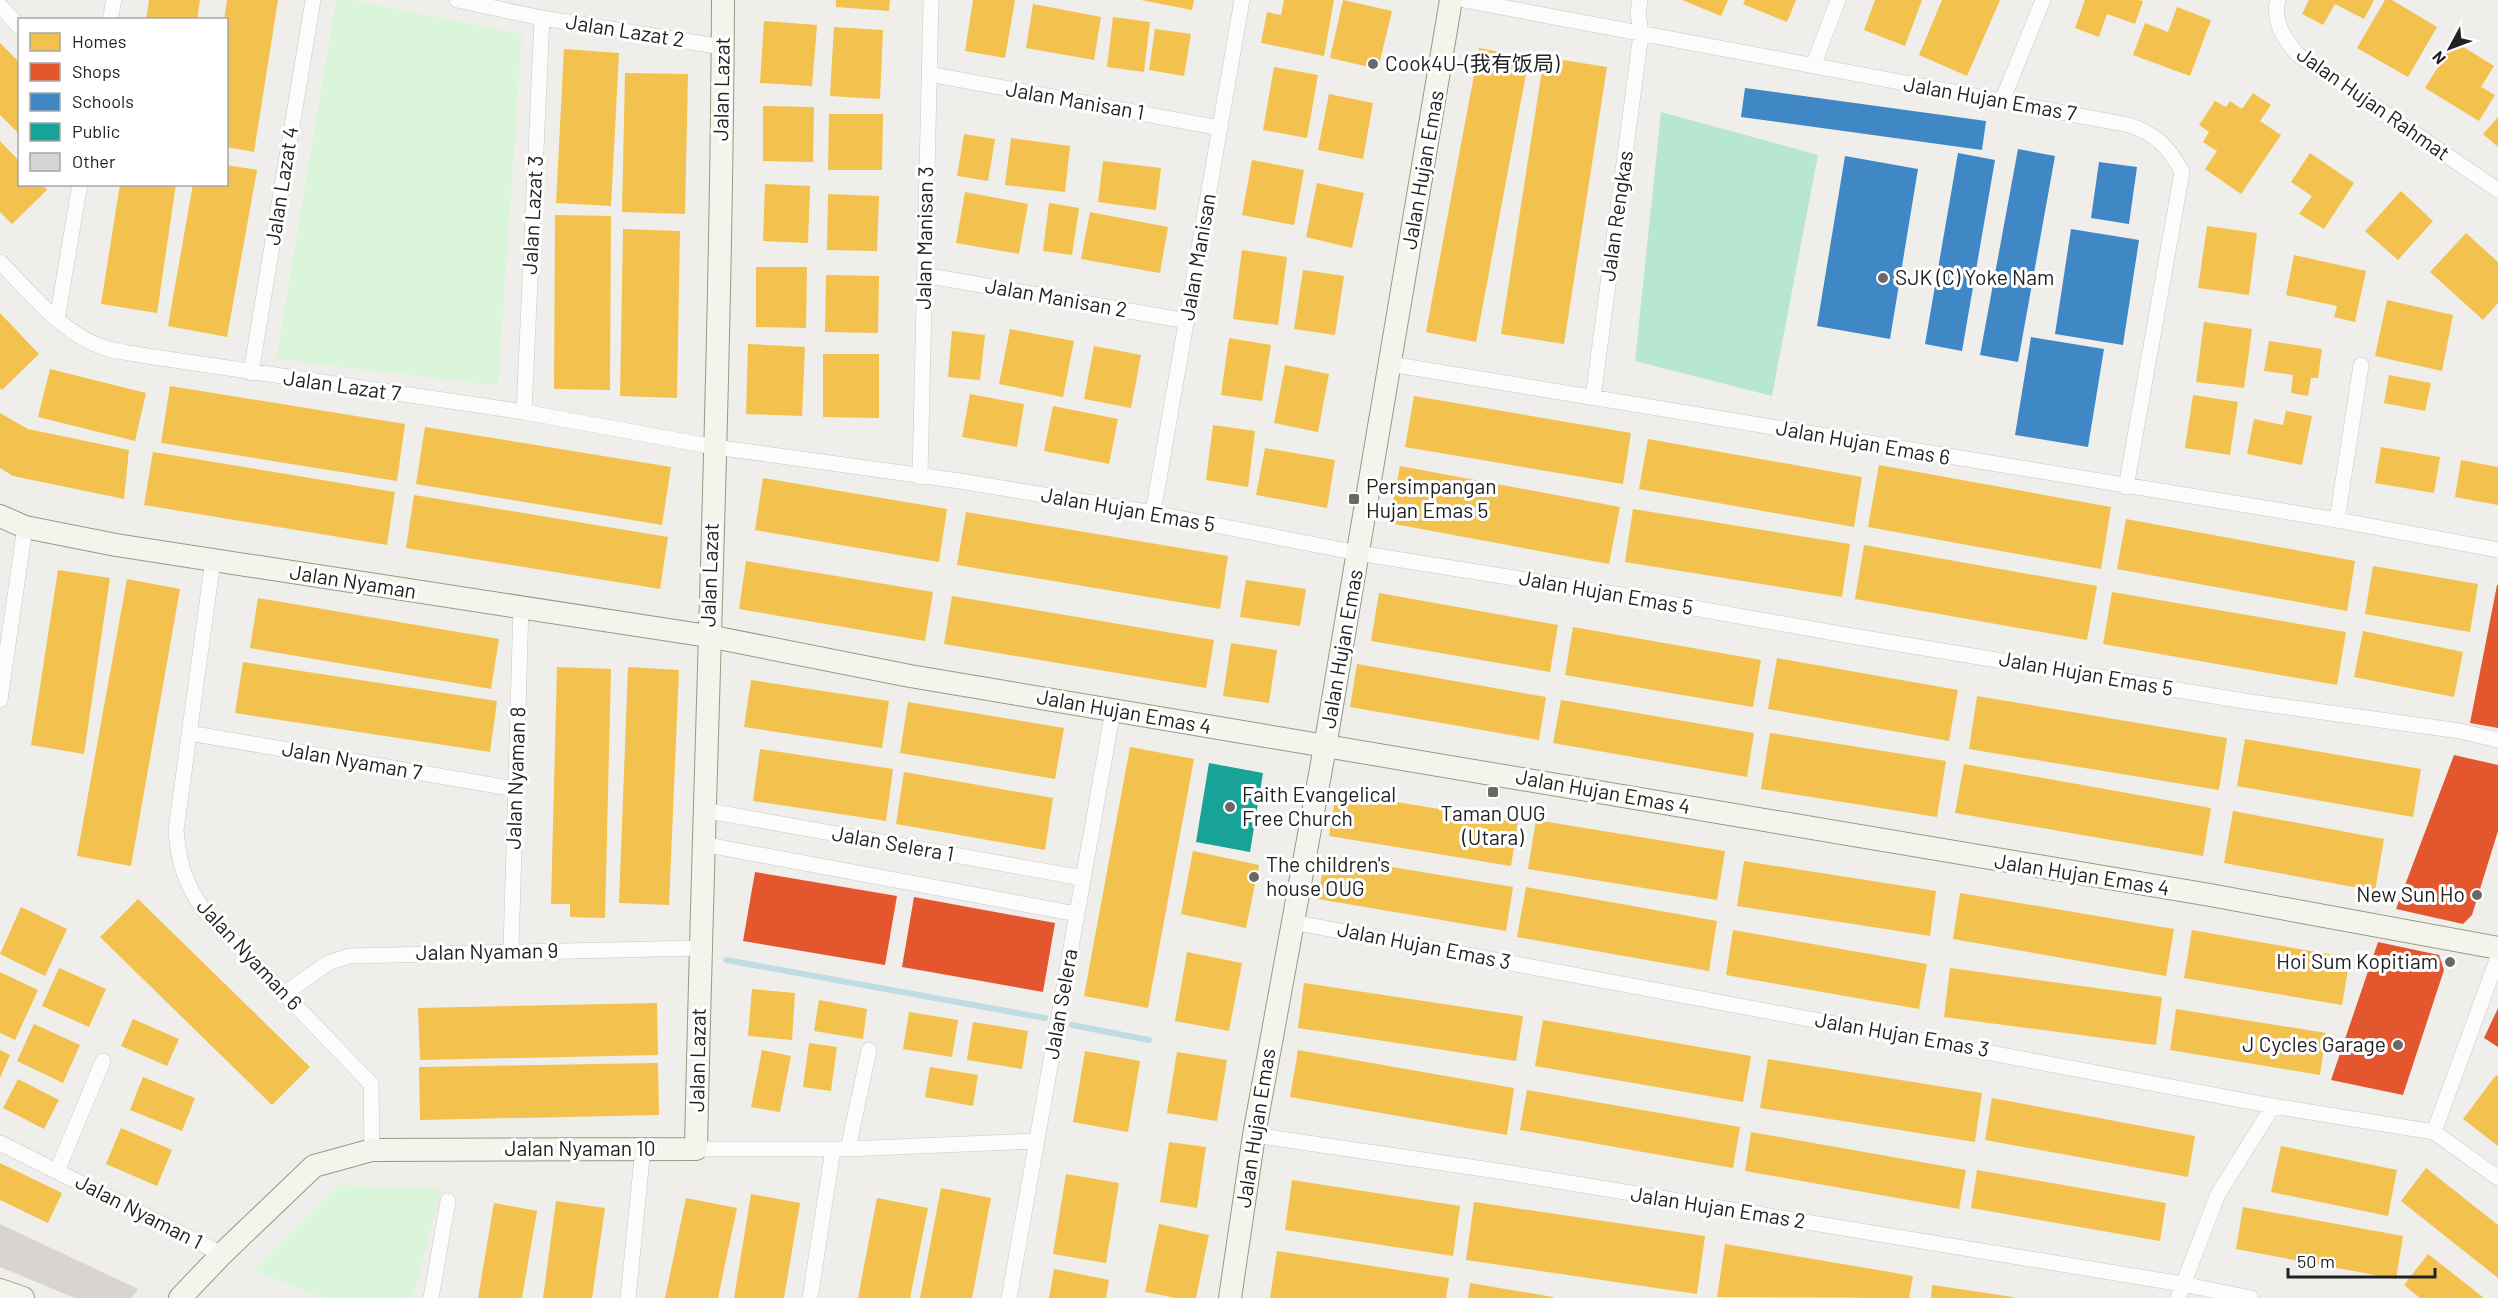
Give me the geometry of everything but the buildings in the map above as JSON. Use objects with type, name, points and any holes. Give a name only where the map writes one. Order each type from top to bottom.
[{"type":"street","points":[[110,18],[114,0]]},
{"type":"street","name":"Jalan Lazat 4","points":[[251,373],[313,0]]},
{"type":"street","name":"Jalan Lazat 2","points":[[456,0],[542,18],[723,47]]},
{"type":"street","name":"Jalan Lazat","points":[[696,1149],[702,844],[715,447],[723,0]]},
{"type":"street","name":"Jalan Manisan 3","points":[[920,477],[931,0]]},
{"type":"street","name":"Jalan Manisan","points":[[1153,513],[1242,0]]},
{"type":"street","name":"Jalan Hujan Emas","points":[[1230,1298],[1254,1135],[1326,747],[1451,0]]},
{"type":"street","name":"Jalan Hujan Emas 7","points":[[1464,0],[2129,125],[2146,131],[2172,152],[2182,172],[2126,488]]},
{"type":"street","name":"Jalan Rengkas","points":[[1593,398],[1641,34],[1638,12],[1640,0]]},
{"type":"street","points":[[1813,66],[1838,0]]},
{"type":"street","points":[[2002,101],[2043,0]]},
{"type":"street","name":"Jalan Hujan Rahmat","points":[[2278,0],[2275,10],[2282,35],[2297,54],[2498,190]]},
{"type":"street","points":[[0,6],[18,25]]},
{"type":"street","name":"Jalan Lazat 3","points":[[524,412],[542,18]]},
{"type":"street","name":"Jalan Manisan 1","points":[[929,74],[1220,128]]},
{"type":"street","points":[[57,319],[80,186]]},
{"type":"street","name":"Jalan Lazat 7","points":[[0,262],[57,319],[79,335],[104,347],[251,373],[524,412],[715,447]]},
{"type":"street","name":"Jalan Manisan 2","points":[[924,275],[1187,321]]},
{"type":"street","name":"Jalan Hujan Emas 6","points":[[1390,364],[2126,488],[2337,520],[2498,550]]},
{"type":"street","points":[[2337,520],[2361,365]]},
{"type":"street","name":"Jalan Hujan Emas 5","points":[[715,447],[1153,513],[1358,553],[2244,701],[2460,731],[2498,740]]},
{"type":"street","name":"Jalan Nyaman","points":[[0,516],[25,527],[213,560],[708,636]]},
{"type":"street","points":[[0,700],[25,527]]},
{"type":"street","name":"Jalan Nyaman 6","points":[[213,560],[176,830],[178,860],[188,888],[203,909],[371,1084],[372,1150]]},
{"type":"street","name":"Jalan Nyaman 8","points":[[511,950],[521,606]]},
{"type":"street","name":"Jalan Hujan Emas 4","points":[[708,636],[910,676],[2210,895],[2498,948]]},
{"type":"street","name":"Jalan Selera","points":[[1009,1298],[1113,710]]},
{"type":"street","name":"Jalan Nyaman 7","points":[[189,733],[516,789]]},
{"type":"street","name":"Jalan Selera 1","points":[[703,810],[1083,878]]},
{"type":"street","name":"Jalan Selera 1","points":[[702,844],[1077,914]]},
{"type":"street","name":"Jalan Hujan Emas 3","points":[[1292,922],[2273,1106],[2434,1131],[2498,1178]]},
{"type":"street","name":"Jalan Nyaman 9","points":[[285,994],[328,963],[348,956],[511,950],[700,948]]},
{"type":"street","points":[[2434,1131],[2498,957]]},
{"type":"street","points":[[810,1298],[841,1149],[869,1050]]},
{"type":"street","name":"Jalan Nyaman 1","points":[[57,1170],[103,1061]]},
{"type":"street","points":[[2180,1291],[2218,1194],[2273,1106]]},
{"type":"street","name":"Jalan Hujan Emas 2","points":[[1254,1135],[1504,1172],[2180,1291],[2251,1298]]},
{"type":"street","name":"Jalan Nyaman 10","points":[[180,1298],[222,1254],[314,1166],[372,1150],[841,1149],[1036,1142]]},
{"type":"street","name":"Jalan Nyaman 1","points":[[0,1143],[222,1254]]},
{"type":"street","points":[[628,1298],[643,1148]]},
{"type":"street","points":[[431,1298],[448,1201]]},
{"type":"street","points":[[0,1290],[23,1298]]},
{"type":"green space","points":[[336,0],[353,0],[522,34],[498,386],[276,359]]},
{"type":"green space","points":[[1661,112],[1818,155],[1772,396],[1635,361]]},
{"type":"green space","points":[[338,1185],[442,1189],[413,1298],[324,1298],[254,1271]]},
{"type":"waterway","points":[[726,960],[1045,1018]]},
{"type":"waterway","points":[[1072,1025],[1149,1040]]},
{"type":"place","name":"Cook4U-(我有饭局)","points":[[1373,64]]},
{"type":"place","name":"SJK (C) Yoke Nam","points":[[1883,278]]},
{"type":"place","name":"Persimpangan Hujan Emas 5","points":[[1354,499]]},
{"type":"place","name":"Taman OUG (Utara)","points":[[1493,792]]},
{"type":"place","name":"Faith Evangelical Free Church","points":[[1230,807]]},
{"type":"place","name":"The children's house OUG","points":[[1254,877]]},
{"type":"place","name":"New Sun Ho","points":[[2477,895]]},
{"type":"place","name":"Hoi Sum Kopitiam","points":[[2450,962]]},
{"type":"place","name":"J Cycles Garage","points":[[2398,1045]]}]
